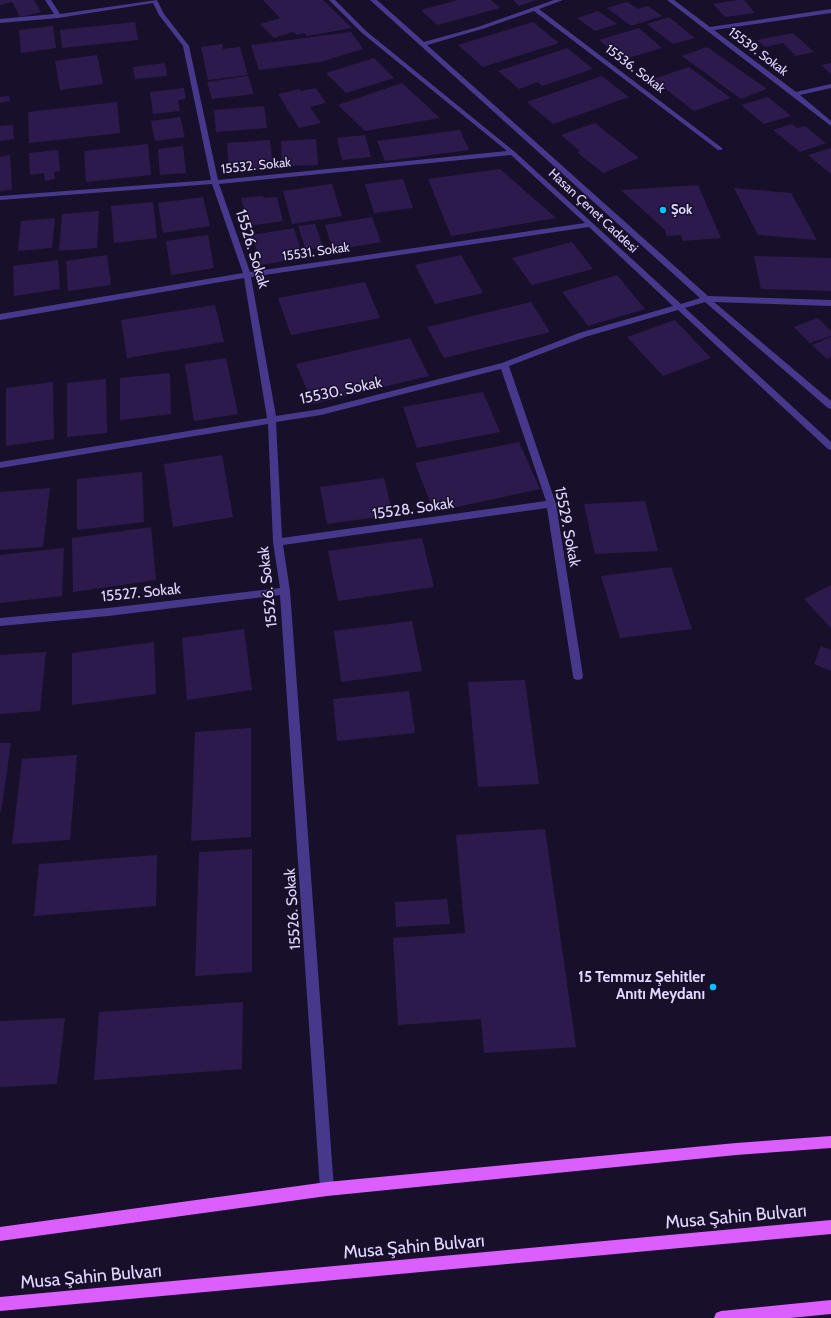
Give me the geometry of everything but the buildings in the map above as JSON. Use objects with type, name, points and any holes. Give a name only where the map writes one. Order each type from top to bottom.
[{"type":"main road","points":[[0,1234],[327,1189],[728,1150],[831,1142]]},
{"type":"main road","name":"Musa Şahin Bulvarı","points":[[0,1304],[831,1227]]},
{"type":"main road","points":[[721,1318],[831,1307]]},
{"type":"street","points":[[48,0],[58,16]]},
{"type":"street","points":[[0,21],[58,16],[154,0]]},
{"type":"street","name":"15526. Sokak","points":[[154,0],[161,14],[186,46],[215,182],[247,275],[272,419],[278,542],[285,591],[327,1189]]},
{"type":"street","name":"Hasan Çenet Caddesi","points":[[332,0],[364,32],[513,153],[831,447]]},
{"type":"street","points":[[373,0],[706,299],[831,406]]},
{"type":"street","points":[[422,45],[480,28],[560,0]]},
{"type":"street","name":"15539. Sokak","points":[[670,0],[795,94],[831,124]]},
{"type":"street","name":"15536. Sokak","points":[[535,9],[720,149]]},
{"type":"street","points":[[709,29],[831,11]]},
{"type":"street","points":[[795,94],[831,86]]},
{"type":"street","name":"15532. Sokak","points":[[0,198],[215,182],[513,153]]},
{"type":"street","name":"15531. Sokak","points":[[0,317],[247,275],[590,225]]},
{"type":"street","name":"15530. Sokak","points":[[0,465],[321,412],[504,365],[582,335],[706,299],[831,303]]},
{"type":"street","name":"15529. Sokak","points":[[504,365],[552,504],[578,676]]},
{"type":"street","name":"15528. Sokak","points":[[278,542],[552,504]]},
{"type":"street","name":"15527. Sokak","points":[[0,622],[108,612],[285,591]]},
{"type":"place","name":"Şok","points":[[663,210]]},
{"type":"place","name":"15 Temmuz Şehitler Anıtı Meydanı","points":[[713,987]]}]
